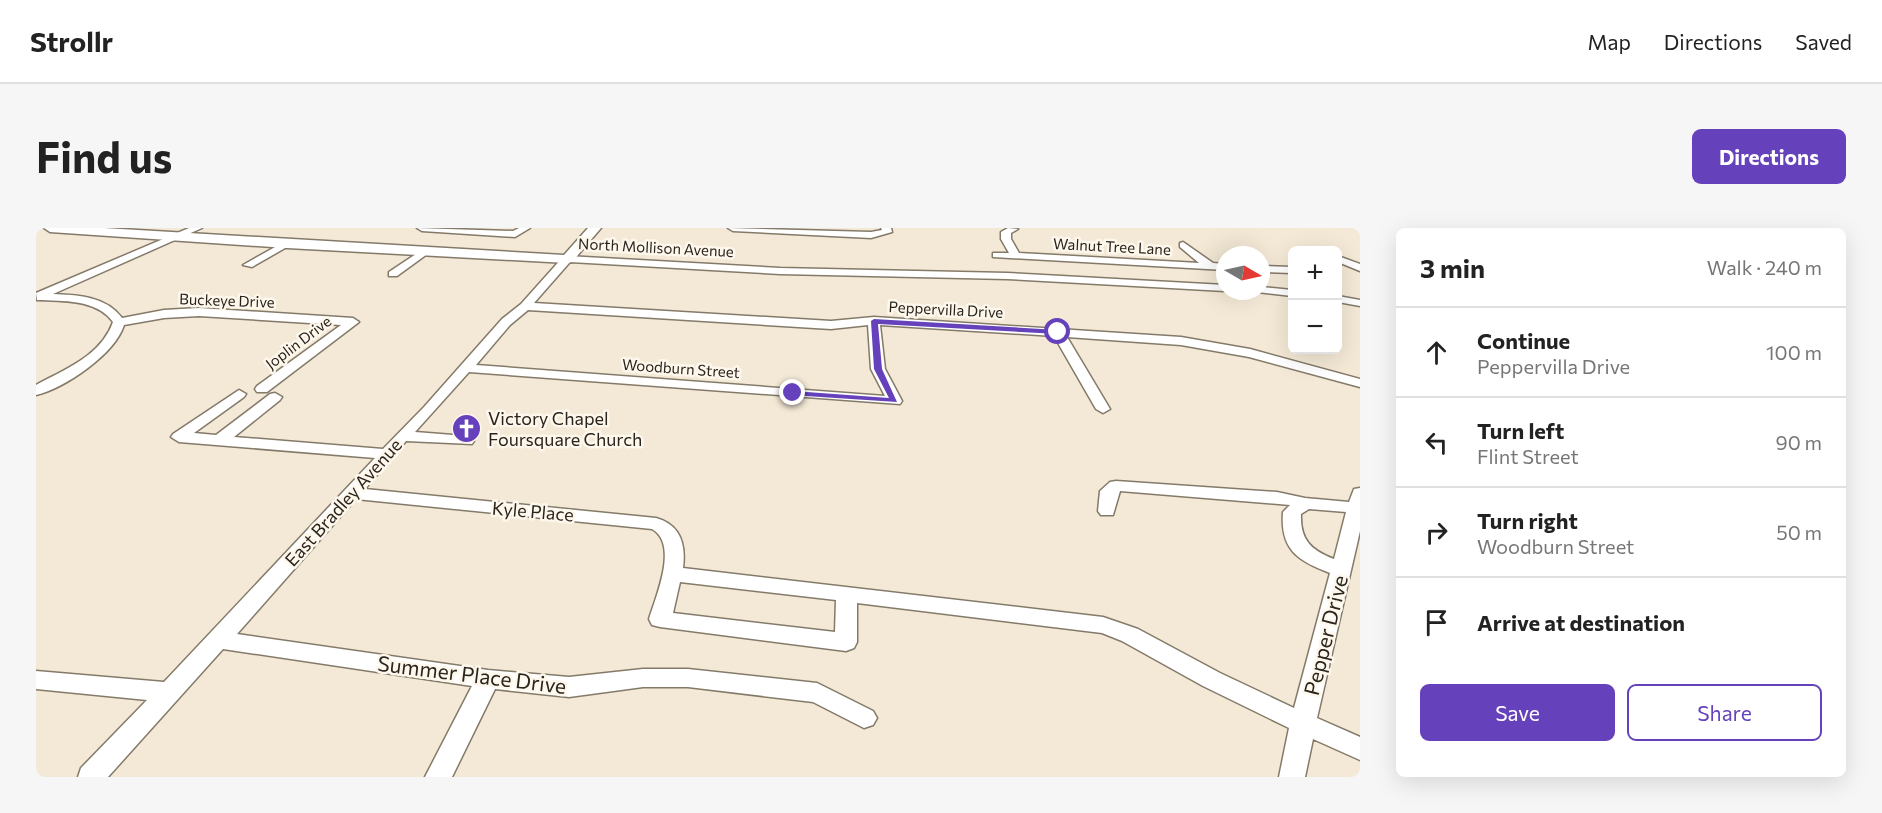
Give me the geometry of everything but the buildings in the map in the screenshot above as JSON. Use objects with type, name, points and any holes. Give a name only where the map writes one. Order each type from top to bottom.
[{"type":"main road","name":"North Mollison Avenue","points":[[50,228],[567,259]]},
{"type":"main road","name":"East Bradley Avenue","points":[[567,259],[595,228]]},
{"type":"street","points":[[36,297],[197,228]]},
{"type":"street","points":[[422,228],[515,234],[525,228]]},
{"type":"street","points":[[733,228],[871,235],[887,232],[886,228]]},
{"type":"street","points":[[1013,229],[1006,232],[1006,239],[1016,256]]},
{"type":"street","points":[[248,265],[287,244]]},
{"type":"street","points":[[1183,245],[1210,266]]},
{"type":"street","points":[[393,274],[426,252]]},
{"type":"street","name":"Walnut Tree Lane","points":[[997,255],[1216,266]]},
{"type":"street","name":"North Mollison Avenue","points":[[567,259],[780,271],[1007,276],[1216,288]]},
{"type":"street","name":"East Bradley Avenue","points":[[91,777],[216,639],[347,500],[350,493],[366,479],[402,436],[429,410],[506,322],[525,306],[567,259]]},
{"type":"street","points":[[1342,261],[1360,268]]},
{"type":"street","points":[[1270,269],[1288,270]]},
{"type":"street","points":[[1342,272],[1360,274]]},
{"type":"street","points":[[1270,291],[1288,293]]},
{"type":"street","points":[[36,297],[75,299],[97,304],[112,312],[119,322],[116,334],[98,354],[36,391]]},
{"type":"street","points":[[1342,300],[1360,303]]},
{"type":"street","name":"Peppervilla Drive","points":[[525,306],[831,325],[874,321],[1166,339],[1212,346],[1360,383]]},
{"type":"street","name":"Buckeye Drive","points":[[119,322],[164,314],[199,312],[353,322]]},
{"type":"street","name":"Woodburn Street","points":[[465,368],[895,400],[878,369],[874,321]]},
{"type":"street","name":"Joplin Drive","points":[[220,440],[269,393],[353,322]]},
{"type":"street","points":[[1058,332],[1103,409]]},
{"type":"street","points":[[239,394],[179,437],[386,454]]},
{"type":"street","points":[[402,436],[466,441]]},
{"type":"street","points":[[1107,511],[1109,491],[1116,486],[1277,497],[1305,503],[1358,500]]},
{"type":"street","name":"Kyle Place","points":[[350,493],[657,524],[669,531],[676,556],[660,619],[846,642],[847,594]]},
{"type":"street","name":"Pepper Drive","points":[[1292,777],[1303,723],[1342,570],[1355,540],[1358,500]]},
{"type":"street","points":[[1305,503],[1292,512],[1290,530],[1295,544],[1314,559],[1342,570]]},
{"type":"street","points":[[672,574],[1088,622],[1113,627],[1137,637],[1189,669],[1360,749]]},
{"type":"street","name":"Summer Place Drive","points":[[216,639],[488,679],[569,687],[643,678],[688,678],[818,693],[864,718]]},
{"type":"street","points":[[438,777],[488,679]]},
{"type":"street","points":[[36,680],[168,692]]},
{"type":"place","name":"Victory Chapel Foursquare Church","points":[[467,428]]},
{"type":"route","points":[[793,393],[895,400],[878,369],[874,321],[1058,332]]}]
